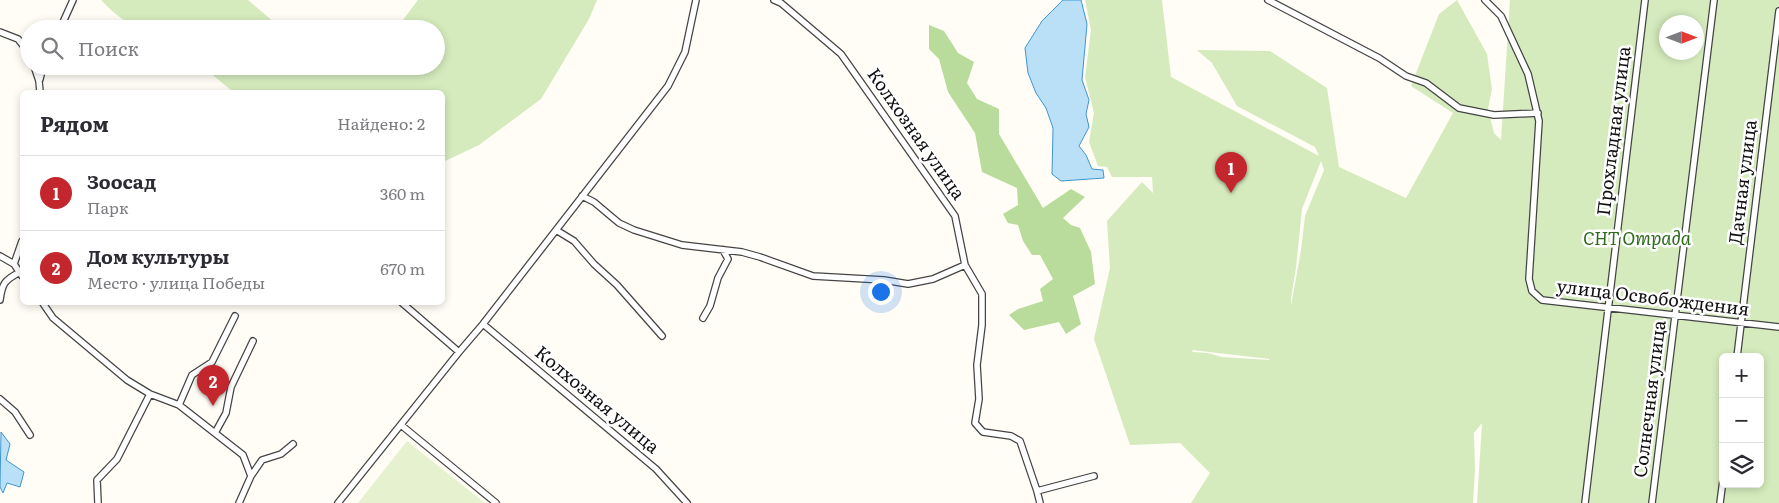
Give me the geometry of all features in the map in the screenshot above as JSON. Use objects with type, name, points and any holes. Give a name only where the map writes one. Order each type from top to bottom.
[{"type":"street","points":[[64,20],[73,0]]},
{"type":"street","points":[[338,503],[483,324],[668,86],[685,52],[696,0]]},
{"type":"street","name":"Колхозная улица","points":[[774,0],[781,3],[841,54],[955,216],[965,265],[982,294],[982,325],[977,366],[979,399],[976,423],[983,432],[1011,436],[1020,441],[1037,491]]},
{"type":"street","points":[[1268,0],[1379,58],[1406,76],[1426,83],[1459,108],[1494,116],[1538,113]]},
{"type":"street","name":"улица Освобождения","points":[[1485,0],[1501,16],[1528,74],[1540,121],[1529,279],[1532,291],[1542,300],[1779,327]]},
{"type":"street","name":"Прохладная улица","points":[[1585,503],[1645,0]]},
{"type":"street","name":"Солнечная улица","points":[[1652,503],[1714,0]]},
{"type":"street","name":"Дачная улица","points":[[1737,353],[1779,11]]},
{"type":"street","points":[[0,32],[20,42]]},
{"type":"street","points":[[37,75],[40,90]]},
{"type":"street","points":[[39,81],[41,75]]},
{"type":"street","points":[[582,196],[594,202],[619,223],[634,230],[682,244],[760,257],[814,276],[876,279],[908,284],[933,279],[965,265]]},
{"type":"street","points":[[556,230],[574,242],[617,285],[662,336]]},
{"type":"street","points":[[14,264],[20,247]]},
{"type":"street","points":[[703,318],[710,306],[718,278],[728,259],[723,250]]},
{"type":"street","points":[[0,256],[14,264],[20,273]]},
{"type":"street","points":[[0,300],[1,291],[7,279],[20,274]]},
{"type":"street","points":[[44,305],[53,318],[127,380],[150,394],[180,405],[243,455],[251,476]]},
{"type":"street","points":[[404,305],[459,352]]},
{"type":"street","points":[[180,405],[192,375],[212,362],[235,316]]},
{"type":"street","name":"Колхозная улица","points":[[483,324],[656,469],[687,503]]},
{"type":"street","points":[[215,433],[226,413],[231,387],[252,341]]},
{"type":"street","points":[[98,503],[96,480],[117,459],[150,394]]},
{"type":"street","points":[[0,399],[16,412],[30,435]]},
{"type":"street","points":[[401,424],[496,503]]},
{"type":"street","points":[[239,503],[251,476],[262,460],[281,454],[293,444]]},
{"type":"street","points":[[1040,503],[1037,491],[1094,476]]},
{"type":"street","points":[[1720,503],[1722,488]]},
{"type":"green space","points":[[101,0],[248,0],[271,20],[124,20]]},
{"type":"green space","points":[[418,0],[597,0],[589,19],[541,99],[479,145],[445,161],[445,90],[231,90],[213,75],[445,75],[445,20],[403,20]]},
{"type":"green space","name":"СНТ Отрада","points":[[1085,0],[1162,0],[1171,77],[1319,156],[1315,147],[1237,106],[1212,63],[1197,50],[1270,51],[1327,88],[1339,167],[1406,198],[1453,113],[1411,86],[1439,14],[1457,0],[1487,54],[1492,89],[1488,109],[1494,133],[1501,140],[1510,0],[1779,0],[1779,503],[1477,503],[1482,423],[1474,433],[1475,470],[1473,503],[1191,503],[1210,473],[1180,443],[1130,445],[1094,339],[1110,268],[1107,221],[1142,182],[1153,193],[1152,177],[1112,177],[1107,167],[1098,166],[1089,142],[1094,113],[1085,77],[1091,30]],"holes":[[[1321,161],[1324,170],[1305,216],[1291,306],[1302,209]],[[1192,350],[1269,359],[1269,360],[1222,357],[1208,353],[1193,352]]]},
{"type":"green space","points":[[929,25],[944,31],[958,53],[974,62],[967,83],[977,99],[999,109],[999,134],[1043,208],[1071,189],[1085,197],[1063,218],[1071,225],[1080,228],[1091,252],[1095,284],[1073,296],[1081,324],[1066,334],[1059,322],[1024,330],[1009,315],[1018,309],[1043,301],[1040,289],[1053,279],[1040,255],[1032,255],[1023,241],[1018,225],[1008,223],[1003,214],[1018,205],[1017,188],[982,172],[975,133],[948,92],[939,59],[929,49]]},
{"type":"green space","points":[[407,441],[485,503],[358,503]]},
{"type":"water","points":[[1063,0],[1081,0],[1087,24],[1082,80],[1089,100],[1086,114],[1089,127],[1079,146],[1086,155],[1092,169],[1103,170],[1104,178],[1061,181],[1052,174],[1053,128],[1046,108],[1036,93],[1028,73],[1025,48],[1042,21]]},
{"type":"water","points":[[1,432],[10,444],[6,460],[24,472],[20,487],[7,483],[3,493],[0,487]]},
{"type":"place","name":"Зоосад","points":[[1231,193]]},
{"type":"place","name":"Дом культуры","points":[[213,406]]}]
